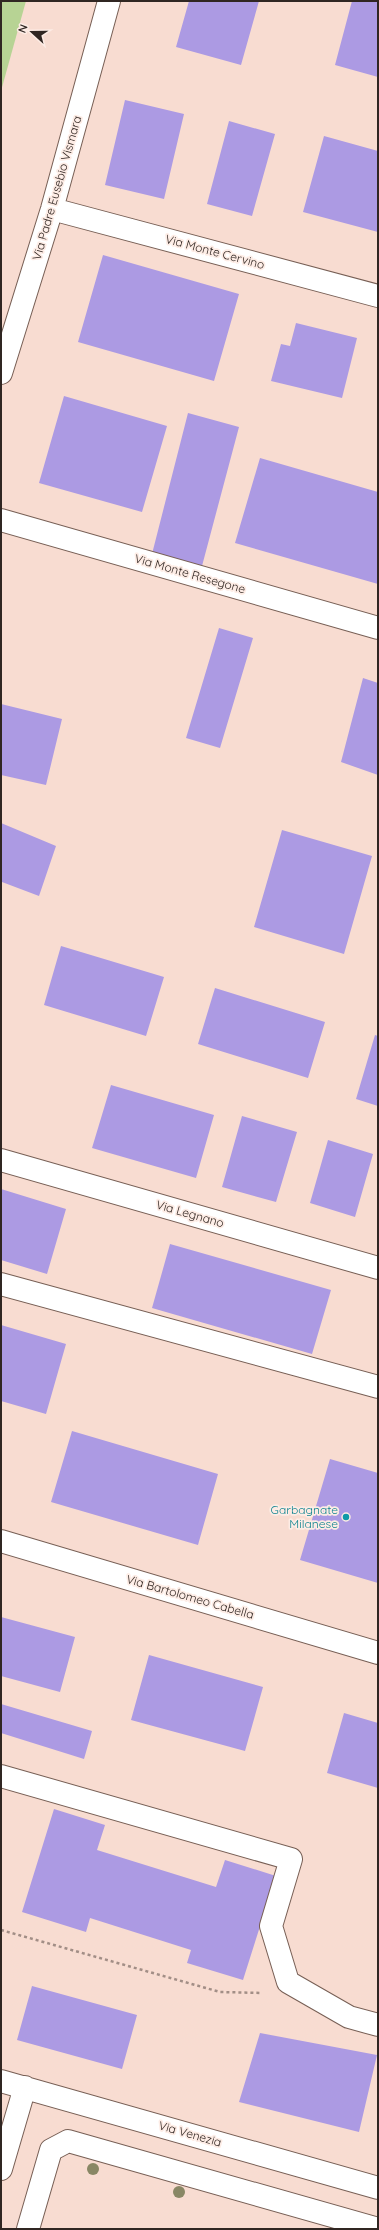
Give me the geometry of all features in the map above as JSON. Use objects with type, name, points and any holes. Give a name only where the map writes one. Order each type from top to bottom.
[{"type":"street","name":"Via Padre Eusebio Vismara","points":[[1,373],[52,209],[109,1]]},
{"type":"street","name":"Via Monte Cervino","points":[[52,209],[378,296]]},
{"type":"street","name":"Via Monte Resegone","points":[[1,520],[378,628]]},
{"type":"street","name":"Via Legnano","points":[[1,1160],[378,1268]]},
{"type":"street","points":[[1,1284],[378,1387]]},
{"type":"street","name":"Via Bartolomeo Cabella","points":[[1,1541],[378,1653]]},
{"type":"street","points":[[1,1776],[291,1859],[271,1926],[288,1982],[348,2017],[378,2025]]},
{"type":"street","name":"Via Venezia","points":[[1,2081],[378,2188]]},
{"type":"street","points":[[1,2169],[24,2087]]},
{"type":"street","points":[[28,2229],[51,2150],[68,2141],[378,2229]]},
{"type":"path","points":[[1,1930],[220,1992],[262,1993],[288,1982]]},
{"type":"green space","points":[[1,1],[26,1],[1,91]]},
{"type":"building","points":[[189,1],[259,1],[241,65],[176,47]]},
{"type":"building","points":[[352,1],[378,1],[378,77],[335,65]]},
{"type":"building","points":[[125,100],[184,114],[164,199],[105,185]]},
{"type":"building","points":[[229,121],[275,134],[252,216],[207,204]]},
{"type":"building","points":[[324,136],[378,151],[378,232],[303,212]]},
{"type":"building","points":[[103,255],[239,294],[214,381],[78,342]]},
{"type":"building","points":[[296,323],[357,338],[342,398],[271,381],[281,344],[290,346]]},
{"type":"building","points":[[64,396],[167,426],[142,512],[39,483]]},
{"type":"building","points":[[188,413],[239,427],[202,566],[152,554]]},
{"type":"building","points":[[260,458],[378,492],[378,584],[235,543]]},
{"type":"building","points":[[219,628],[253,638],[220,748],[186,738]]},
{"type":"building","points":[[363,678],[378,683],[378,775],[341,762]]},
{"type":"building","points":[[1,704],[62,719],[46,785],[1,775]]},
{"type":"building","points":[[1,823],[56,846],[39,896],[2,882],[1,885]]},
{"type":"building","points":[[282,830],[372,856],[344,954],[254,927]]},
{"type":"building","points":[[61,946],[164,977],[146,1036],[44,1005]]},
{"type":"building","points":[[215,988],[325,1022],[308,1078],[198,1044]]},
{"type":"building","points":[[375,1035],[378,1036],[378,1106],[356,1099]]},
{"type":"building","points":[[111,1085],[214,1115],[196,1178],[92,1148]]},
{"type":"building","points":[[242,1116],[297,1132],[276,1202],[222,1187]]},
{"type":"building","points":[[328,1140],[373,1154],[355,1217],[310,1203]]},
{"type":"building","points":[[1,1189],[66,1209],[47,1274],[1,1260]]},
{"type":"building","points":[[170,1244],[331,1290],[312,1354],[152,1308]]},
{"type":"building","points":[[1,1325],[66,1344],[46,1414],[1,1401]]},
{"type":"building","points":[[72,1431],[218,1474],[198,1545],[51,1502]]},
{"type":"building","name":"Garbagnate Milanese","points":[[330,1459],[378,1473],[378,1583],[300,1560]]},
{"type":"building","points":[[1,1617],[75,1637],[60,1692],[1,1676]]},
{"type":"building","points":[[149,1655],[263,1687],[245,1751],[131,1720]]},
{"type":"building","points":[[1,1704],[92,1731],[84,1759],[1,1733]]},
{"type":"building","points":[[344,1713],[378,1723],[378,1788],[327,1773]]},
{"type":"building","points":[[54,1809],[105,1825],[97,1850],[216,1887],[225,1860],[276,1876],[243,1980],[187,1963],[191,1950],[90,1918],[86,1932],[22,1912]]},
{"type":"building","points":[[32,1986],[137,2015],[122,2069],[17,2040]]},
{"type":"building","points":[[260,2033],[377,2055],[359,2132],[239,2102]]},
{"type":"place","name":"Garbagnate Milanese","points":[[346,1517]]}]
